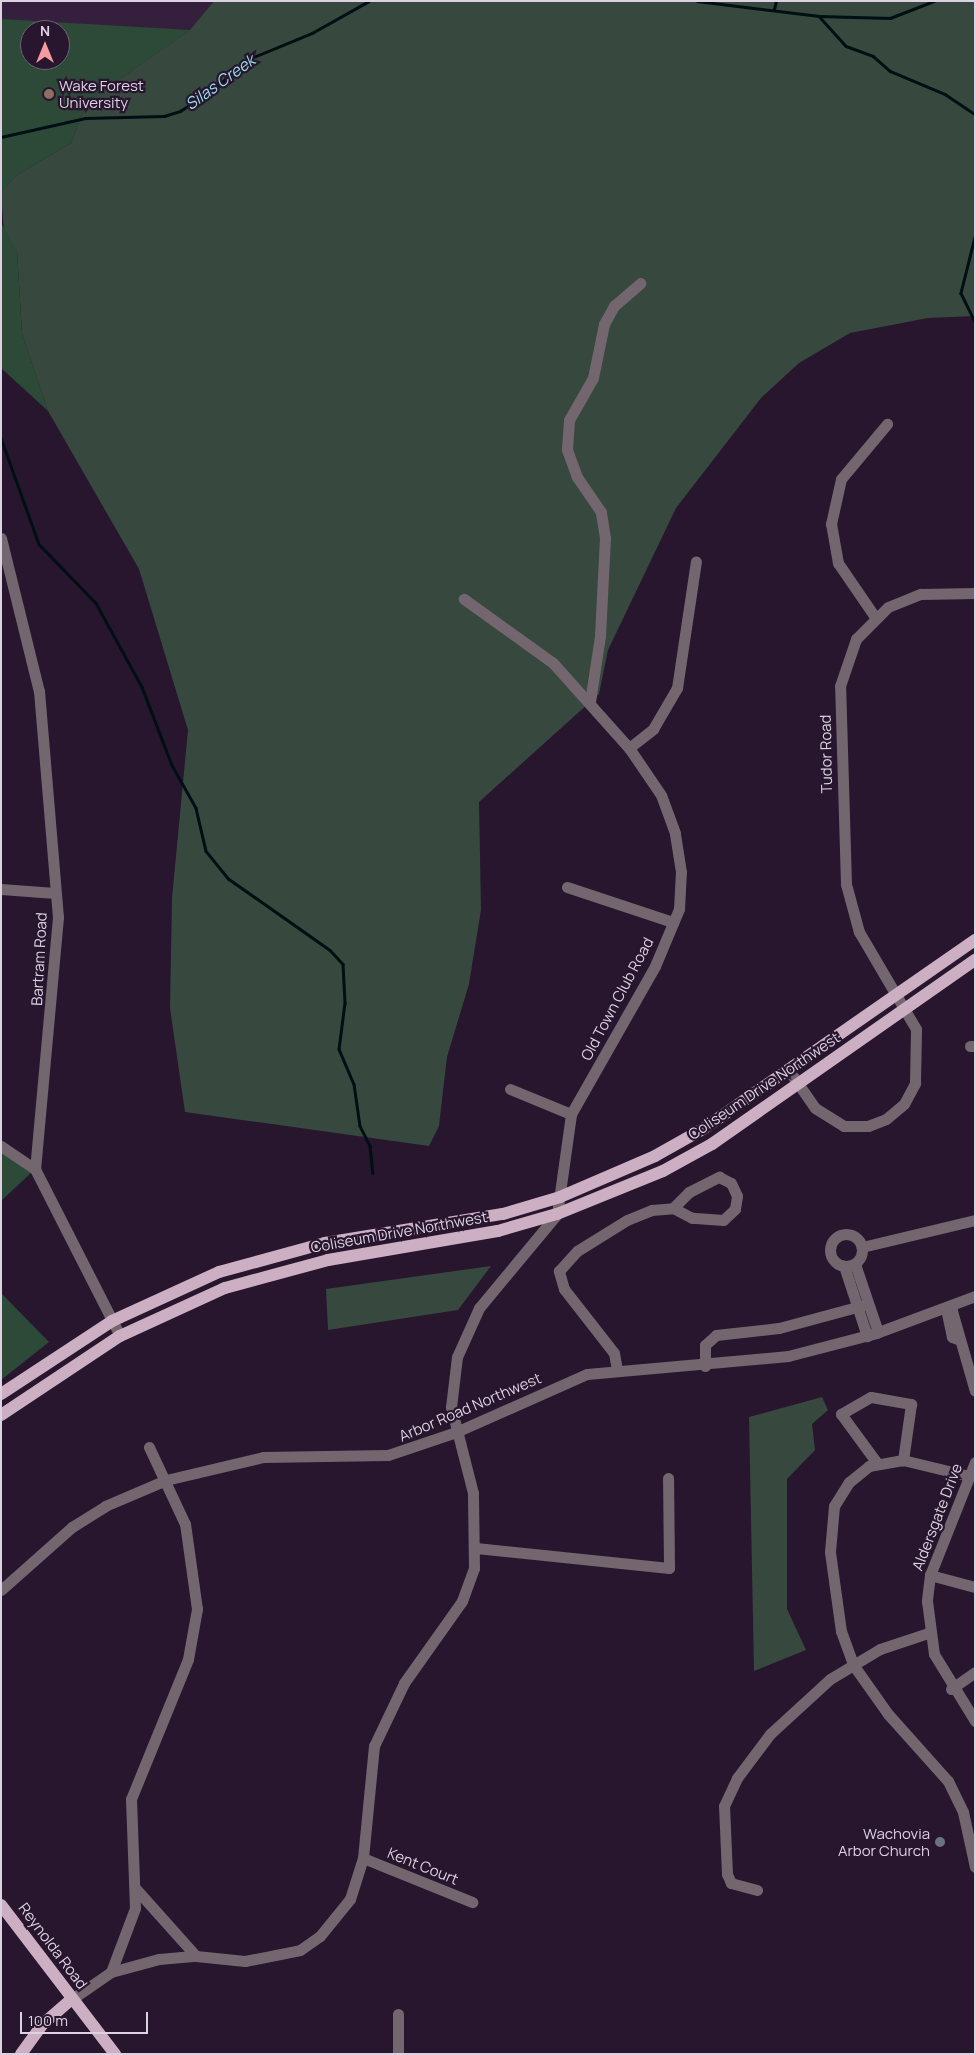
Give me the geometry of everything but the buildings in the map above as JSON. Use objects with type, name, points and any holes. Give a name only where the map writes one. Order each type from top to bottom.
[{"type":"main road","name":"Coliseum Drive Northwest","points":[[1,1394],[112,1321],[219,1272],[273,1255],[503,1214],[560,1197],[655,1156],[703,1129],[975,940]]},
{"type":"main road","name":"Coliseum Drive Northwest","points":[[1,1415],[120,1336],[225,1288],[278,1272],[422,1247],[557,1214],[663,1171],[712,1144],[975,960]]},
{"type":"main road","name":"Reynolda Road","points":[[1,1905],[115,2054]]},
{"type":"main road","points":[[21,2054],[43,2024],[72,1999]]},
{"type":"street","points":[[590,702],[600,636],[605,538],[601,512],[577,477],[567,449],[569,420],[593,378],[604,324],[614,306],[640,283]]},
{"type":"street","points":[[875,617],[838,562],[831,524],[841,479],[887,424]]},
{"type":"street","name":"Bartram Road","points":[[1,538],[39,691],[55,893],[56,966],[36,1168]]},
{"type":"street","points":[[630,748],[653,729],[678,688],[696,561]]},
{"type":"street","name":"Tudor Road","points":[[788,1069],[815,1108],[837,1124],[868,1126],[896,1112],[911,1094],[916,1076],[916,1029],[907,1007],[859,932],[846,884],[840,686],[856,639],[875,617],[910,597],[975,593]]},
{"type":"street","name":"Old Town Club Road","points":[[464,599],[569,679],[630,748],[661,795],[675,833],[681,872],[679,909],[655,966],[571,1114],[557,1214]]},
{"type":"street","points":[[567,887],[673,922]]},
{"type":"street","points":[[1,890],[55,893]]},
{"type":"street","points":[[510,1088],[571,1114]]},
{"type":"street","points":[[1,1146],[36,1168],[120,1336]]},
{"type":"street","points":[[616,1370],[614,1353],[564,1289],[559,1271],[577,1251],[627,1220],[652,1210],[673,1208],[692,1218],[723,1220],[736,1209],[737,1196],[731,1183],[719,1178],[689,1192],[673,1208]]},
{"type":"street","points":[[72,1999],[111,1972],[159,1959],[196,1956],[266,1960],[300,1950],[320,1936],[345,1906],[363,1858],[374,1746],[404,1683],[462,1601],[476,1548],[473,1493],[451,1407],[453,1372],[471,1320],[557,1214]]},
{"type":"street","points":[[850,1265],[862,1247],[975,1220]]},
{"type":"street","points":[[850,1265],[831,1258],[830,1246],[835,1237],[851,1234],[862,1247]]},
{"type":"street","points":[[850,1265],[863,1306],[867,1336]]},
{"type":"street","name":"Arbor Road Northwest","points":[[1,1590],[72,1527],[105,1506],[166,1480],[264,1457],[388,1455],[456,1432],[568,1381],[616,1370],[705,1366],[788,1356],[867,1336],[975,1296]]},
{"type":"street","points":[[863,1306],[878,1332]]},
{"type":"street","points":[[705,1366],[705,1345],[716,1335],[779,1328],[863,1306]]},
{"type":"street","points":[[946,1308],[952,1311],[958,1339],[975,1391]]},
{"type":"street","points":[[877,1463],[842,1414],[871,1397],[911,1404],[902,1460]]},
{"type":"street","points":[[111,1972],[132,1920],[136,1889],[131,1799],[185,1668],[197,1617],[190,1543],[166,1480],[149,1447]]},
{"type":"street","points":[[969,1476],[902,1460],[877,1463],[849,1482],[830,1520],[834,1595],[854,1666],[899,1727],[948,1782],[963,1812],[975,1867]]},
{"type":"street","name":"Aldersgate Drive","points":[[975,1462],[930,1575],[928,1633],[951,1689],[975,1721]]},
{"type":"street","points":[[476,1548],[669,1568],[668,1478]]},
{"type":"street","points":[[930,1575],[975,1587]]},
{"type":"street","points":[[757,1890],[731,1883],[727,1874],[727,1796],[752,1756],[788,1715],[854,1666],[880,1649],[928,1633]]},
{"type":"street","points":[[951,1689],[975,1672]]},
{"type":"street","name":"Kent Court","points":[[363,1858],[472,1902]]},
{"type":"street","points":[[136,1889],[196,1956]]},
{"type":"street","points":[[398,2014],[398,2054]]},
{"type":"shaded area","name":"Wake Forest University","points":[[1,1],[214,1],[190,30],[1,192]]},
{"type":"green space","points":[[214,1],[975,1],[975,316],[928,318],[850,333],[799,363],[761,398],[676,508],[608,650],[599,694],[479,802],[481,910],[469,984],[447,1057],[439,1126],[429,1146],[185,1112],[170,1008],[172,898],[188,730],[139,569],[48,411],[22,334],[17,251],[4,233],[1,192],[17,175],[71,143],[87,102],[190,30]]},
{"type":"green space","name":"Wake Forest University","points":[[1,19],[20,20],[20,70],[70,70],[70,23],[190,30],[87,102],[71,143],[17,175],[1,192]]},
{"type":"green space","points":[[1,223],[17,251],[22,334],[48,411],[1,368]]},
{"type":"green space","points":[[1,1152],[32,1172],[1,1201]]},
{"type":"green space","points":[[491,1266],[458,1310],[328,1330],[326,1289]]},
{"type":"green space","points":[[1,1293],[49,1342],[1,1380]]},
{"type":"green space","points":[[822,1397],[828,1410],[812,1424],[815,1450],[787,1479],[787,1609],[806,1650],[754,1671],[749,1417]]},
{"type":"waterway","name":"Silas Creek","points":[[1,137],[85,118],[164,116],[180,111],[215,89],[244,61],[312,33],[369,1]]},
{"type":"waterway","name":"Silas Creek","points":[[697,1],[819,16],[890,18],[934,1]]},
{"type":"waterway","points":[[774,9],[776,1]]},
{"type":"waterway","points":[[819,16],[846,46],[873,56],[890,71],[945,94],[975,114]]},
{"type":"waterway","points":[[975,237],[961,293],[975,322]]},
{"type":"waterway","points":[[1,438],[39,544],[96,603],[142,687],[172,765],[196,808],[206,851],[229,879],[330,950],[343,964],[345,1003],[339,1049],[354,1084],[360,1126],[370,1146],[373,1173]]},
{"type":"place","name":"Wake Forest University","points":[[49,94]]},
{"type":"place","name":"Wachovia Arbor Church","points":[[940,1842]]}]
